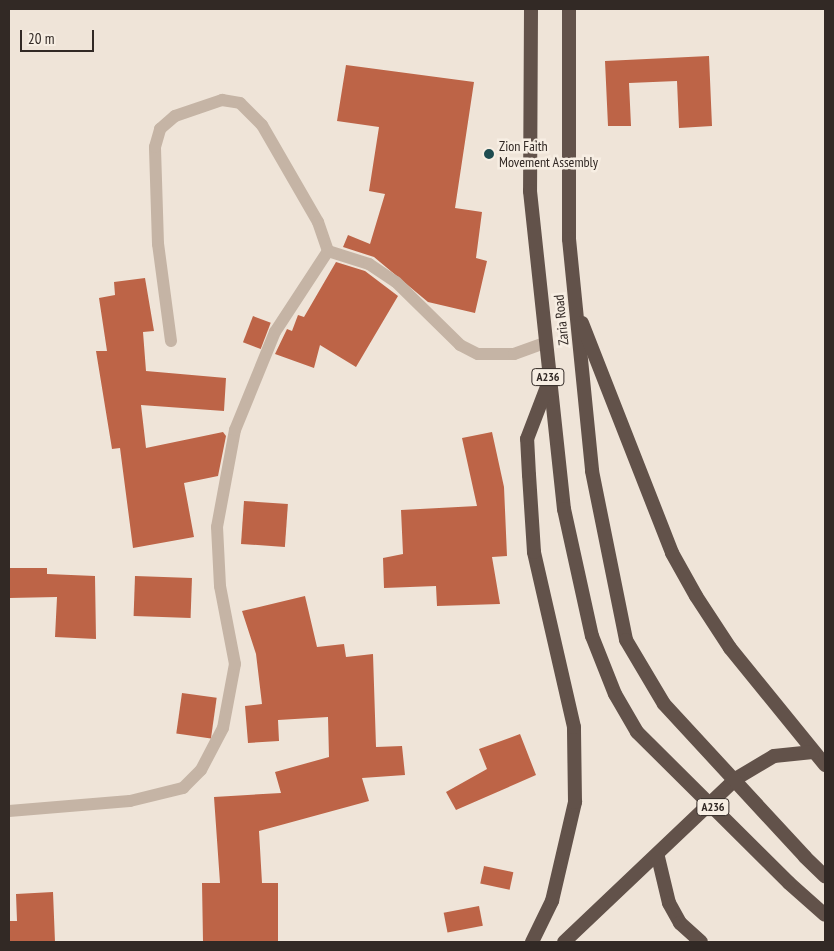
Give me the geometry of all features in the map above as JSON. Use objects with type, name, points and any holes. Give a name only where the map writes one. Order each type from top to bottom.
[{"type":"highway","name":"A236","points":[[531,9],[530,191],[544,343],[564,509],[592,636],[615,694],[637,732],[789,883],[825,915]]},
{"type":"highway","name":"Zaria Road","points":[[569,9],[569,239],[592,471],[617,602],[635,660],[664,704],[805,857],[825,876]]},
{"type":"highway","points":[[577,310],[672,553],[730,648],[825,765]]},
{"type":"highway","points":[[532,942],[552,901],[575,802],[574,727],[534,552],[529,475],[527,439],[548,384]]},
{"type":"highway","points":[[564,942],[658,857],[756,764],[774,756],[813,752]]},
{"type":"highway","points":[[658,857],[669,903],[680,923],[701,942]]},
{"type":"street","points":[[172,341],[154,173],[160,129],[174,116],[222,100],[240,103],[251,112],[318,222],[328,251]]},
{"type":"street","points":[[328,251],[370,264],[396,282],[460,345],[478,354],[514,354],[544,343]]},
{"type":"street","points":[[9,811],[130,801],[183,788],[201,770],[223,728],[235,664],[220,586],[217,527],[235,430],[275,332],[328,251]]},
{"type":"building","points":[[709,56],[712,126],[679,128],[677,81],[629,83],[631,126],[608,126],[605,61]]},
{"type":"building","points":[[346,65],[474,82],[455,208],[482,212],[476,258],[487,261],[475,313],[428,302],[374,257],[343,247],[348,235],[370,244],[385,194],[369,191],[379,127],[337,121]]},
{"type":"building","points":[[336,262],[365,271],[398,296],[356,367],[320,345],[314,368],[275,354],[287,329],[292,331],[298,315],[304,317]]},
{"type":"building","points":[[145,278],[154,331],[143,332],[146,371],[226,378],[224,411],[141,405],[146,448],[223,432],[226,436],[218,476],[184,483],[194,537],[133,548],[120,448],[112,449],[96,351],[107,351],[99,298],[115,295],[114,282]]},
{"type":"building","points":[[253,316],[271,323],[261,349],[243,342]]},
{"type":"building","points":[[492,432],[504,487],[507,556],[492,557],[500,604],[437,606],[436,586],[384,588],[383,558],[403,554],[401,510],[477,506],[462,438]]},
{"type":"building","points":[[244,501],[288,504],[285,547],[241,544]]},
{"type":"building","points":[[9,568],[47,568],[47,574],[95,576],[96,639],[55,637],[57,597],[9,598]]},
{"type":"building","points":[[135,576],[192,578],[191,618],[134,616]]},
{"type":"building","points":[[305,596],[317,647],[344,644],[346,657],[373,654],[376,747],[402,746],[405,775],[362,778],[369,801],[259,831],[262,883],[278,883],[278,942],[203,942],[202,883],[220,883],[214,797],[281,793],[275,772],[329,757],[328,717],[278,720],[279,741],[248,743],[245,706],[262,704],[256,654],[242,611]]},
{"type":"building","points":[[182,693],[217,698],[211,738],[176,734]]},
{"type":"building","points":[[520,734],[536,775],[456,810],[446,792],[487,769],[479,749]]},
{"type":"building","points":[[484,866],[513,872],[510,890],[480,884]]},
{"type":"building","points":[[53,892],[55,942],[9,942],[9,921],[17,921],[16,894]]},
{"type":"building","points":[[479,906],[483,926],[447,933],[444,913]]},
{"type":"place","name":"Zion Faith Movement Assembly","points":[[489,154]]}]
